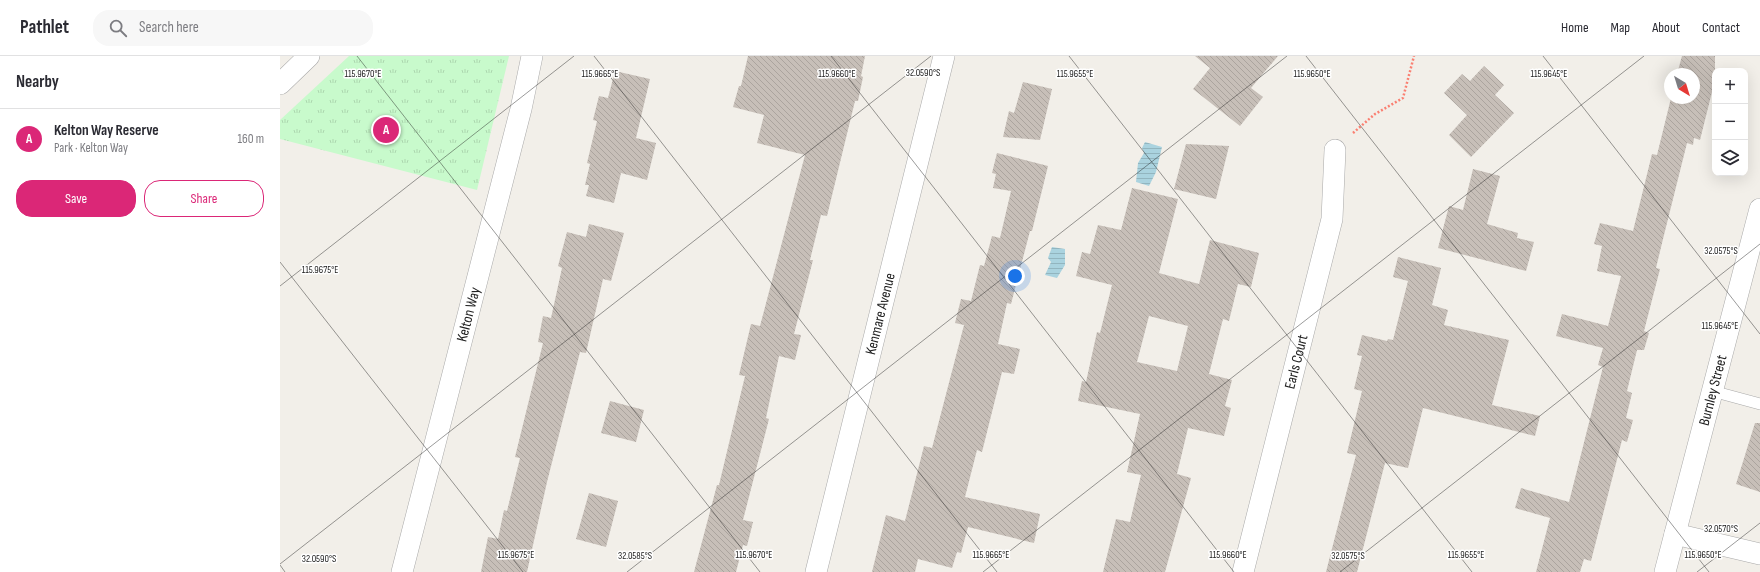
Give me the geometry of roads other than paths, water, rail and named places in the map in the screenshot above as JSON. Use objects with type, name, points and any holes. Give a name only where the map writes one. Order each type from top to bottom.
[{"type":"street","points":[[280,84],[309,56]]},
{"type":"street","name":"Kelton Way","points":[[402,572],[519,116],[532,56]]},
{"type":"street","name":"Kenmare Avenue","points":[[816,572],[944,56]]},
{"type":"street","name":"Earls Court","points":[[1242,572],[1332,219],[1335,150]]},
{"type":"street","name":"Burnley Street","points":[[1665,572],[1760,209]]},
{"type":"street","points":[[1675,534],[1760,554]]},
{"type":"lane","points":[[1712,391],[1760,404]]},
{"type":"water","points":[[1145,142],[1162,147],[1156,172],[1149,186],[1136,182],[1138,163],[1144,153],[1142,148]]},
{"type":"water","points":[[1052,247],[1065,249],[1065,265],[1057,278],[1045,275],[1051,262],[1048,258]]},
{"type":"place","name":"Kelton Way Reserve","points":[[386,130]]}]
